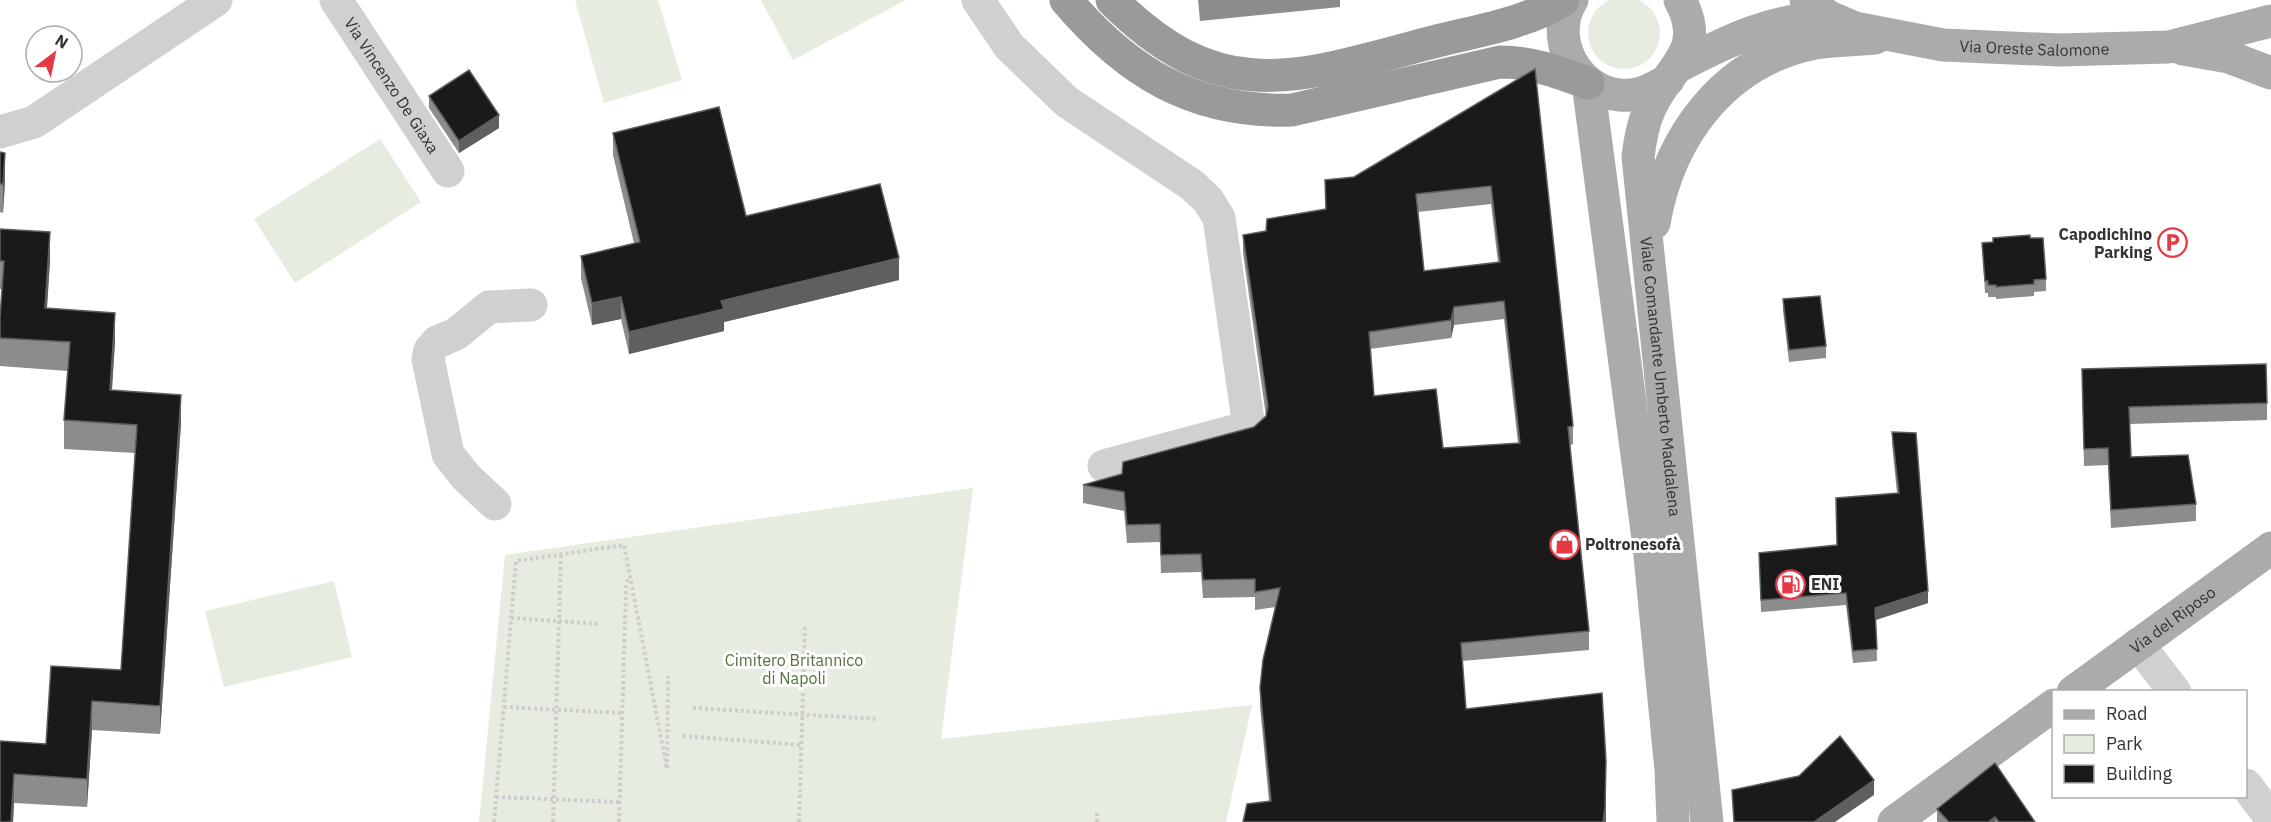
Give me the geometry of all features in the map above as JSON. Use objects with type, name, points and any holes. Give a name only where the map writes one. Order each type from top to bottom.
[{"type":"highway","points":[[1066,0],[1087,25],[1139,70],[1197,99],[1227,106],[1261,111],[1292,110],[1500,62],[1539,66],[1588,82]]},
{"type":"highway","points":[[1112,0],[1150,36],[1201,65],[1229,73],[1262,77],[1303,75],[1341,66],[1524,17],[1563,0]]},
{"type":"main road","points":[[1572,0],[1564,21],[1563,38],[1567,55],[1576,70],[1588,82],[1611,93],[1637,94],[1654,89],[1673,73],[1745,33],[1790,20],[1818,8]]},
{"type":"main road","name":"Viale Comandante Umberto Maddalena","points":[[1680,0],[1688,17],[1687,51],[1651,106],[1640,141],[1640,178],[1707,822]]},
{"type":"main road","name":"Via Oreste Salomone","points":[[1818,8],[1855,28],[1889,36],[1943,45],[2059,50],[2169,47],[2271,21]]},
{"type":"main road","points":[[1648,254],[1659,190],[1669,164],[1684,135],[1701,112],[1726,86],[1750,70],[1780,55],[1814,44],[1889,36]]},
{"type":"main road","points":[[2169,47],[2229,57],[2271,73]]},
{"type":"main road","name":"Viale Comandante Umberto Maddalena","points":[[1588,82],[1649,546],[1670,759],[1673,822]]},
{"type":"main road","name":"Via del Riposo","points":[[2076,690],[2271,548]]},
{"type":"main road","points":[[1894,822],[2052,706]]},
{"type":"street","points":[[0,132],[34,122],[216,0]]},
{"type":"street","name":"Via Vincenzo De Giaxa","points":[[336,0],[448,171]]},
{"type":"street","points":[[978,0],[1009,46],[1067,102],[1192,185],[1208,200],[1219,218],[1249,427],[1104,466]]},
{"type":"street","points":[[495,504],[466,477],[448,454],[428,359],[430,350],[437,342],[456,334],[489,307],[531,304]]},
{"type":"street","points":[[2138,644],[2173,690]]},
{"type":"street","points":[[2247,785],[2271,818]]},
{"type":"path","points":[[494,822],[516,561],[624,545],[667,769],[668,676]]},
{"type":"path","points":[[553,822],[561,555]]},
{"type":"path","points":[[619,822],[626,588],[629,573]]},
{"type":"path","points":[[511,618],[601,624]]},
{"type":"path","points":[[799,822],[804,626]]},
{"type":"path","points":[[504,708],[622,713]]},
{"type":"path","points":[[693,708],[878,719]]},
{"type":"path","points":[[683,736],[801,745]]},
{"type":"path","points":[[496,797],[619,802]]},
{"type":"path","points":[[1097,811],[1097,822]]},
{"type":"green space","points":[[1610,-1],[1638,-1],[1650,7],[1660,26],[1658,47],[1650,59],[1631,69],[1610,67],[1598,59],[1588,40],[1590,19],[1598,7]]},
{"type":"green space","points":[[575,0],[658,0],[682,80],[604,103]]},
{"type":"green space","points":[[761,0],[906,0],[793,60]]},
{"type":"green space","points":[[380,139],[421,202],[295,283],[254,219]]},
{"type":"green space","name":"Cimitero Britannico di Napoli","points":[[973,488],[941,739],[1252,705],[1226,822],[479,822],[505,555]]},
{"type":"green space","points":[[334,581],[352,657],[224,687],[205,611]]},
{"type":"building","points":[[1535,69],[1573,426],[1568,427],[1589,631],[1461,643],[1466,709],[1602,693],[1606,761],[1603,822],[1243,822],[1247,804],[1271,801],[1260,688],[1263,660],[1280,588],[1255,592],[1255,579],[1203,580],[1201,554],[1161,555],[1160,524],[1127,525],[1124,492],[1083,485],[1122,474],[1123,462],[1254,427],[1266,416],[1268,406],[1243,235],[1266,231],[1267,219],[1326,209],[1325,180],[1354,177]],"holes":[[[1491,186],[1500,262],[1424,271],[1416,194]],[[1504,301],[1520,443],[1443,448],[1436,389],[1374,396],[1369,332],[1451,320],[1454,307]]]},
{"type":"building","points":[[469,70],[499,115],[459,141],[429,96]]},
{"type":"building","points":[[719,107],[746,216],[880,184],[899,258],[721,301],[724,309],[629,332],[621,297],[592,303],[581,256],[640,242],[613,133]]},
{"type":"building","points":[[0,152],[5,153],[3,184],[0,184]]},
{"type":"building","points":[[0,229],[50,232],[45,308],[115,313],[110,390],[181,395],[160,706],[92,701],[87,779],[14,774],[11,822],[0,822],[0,741],[46,744],[51,666],[121,670],[137,425],[64,420],[70,342],[0,338],[4,261],[0,261]]},
{"type":"building","points":[[2030,235],[2030,238],[2043,238],[2046,279],[2034,280],[2034,284],[1996,287],[1996,285],[1988,285],[1988,281],[1985,281],[1982,243],[1993,242],[1993,238]]},
{"type":"building","points":[[1820,296],[1826,346],[1789,350],[1783,299]]},
{"type":"building","points":[[2266,364],[2267,403],[2129,407],[2131,457],[2188,455],[2196,504],[2111,510],[2108,448],[2084,449],[2082,369]]},
{"type":"building","points":[[1892,432],[1916,433],[1928,591],[1875,608],[1877,649],[1853,651],[1846,593],[1761,600],[1759,553],[1837,545],[1836,498],[1899,493]]},
{"type":"building","points":[[1840,736],[1874,780],[1814,822],[1734,822],[1732,790],[1799,776]]},
{"type":"building","points":[[1995,763],[2035,822],[1999,822],[1995,817],[1988,822],[1949,822],[1937,809]]},
{"type":"place","name":"Capodichino Parking","points":[[2173,243]]},
{"type":"place","name":"Poltronesofà","points":[[1564,544]]},
{"type":"place","name":"ENI","points":[[1790,584]]}]
